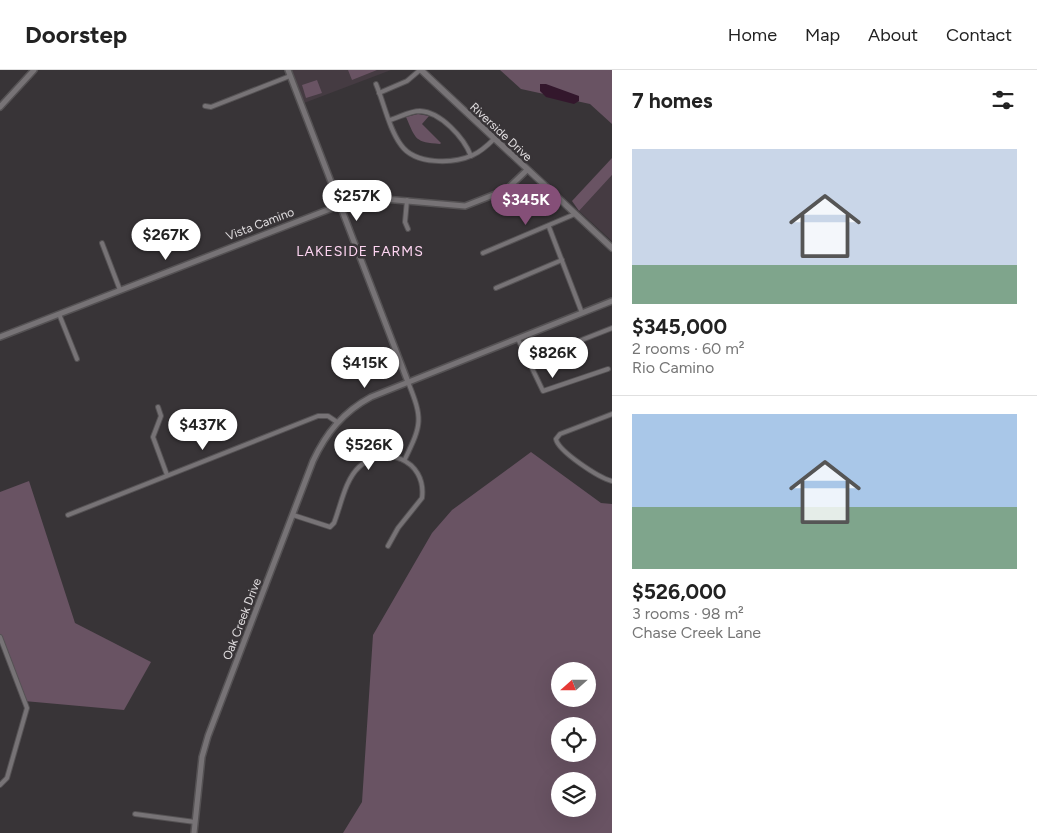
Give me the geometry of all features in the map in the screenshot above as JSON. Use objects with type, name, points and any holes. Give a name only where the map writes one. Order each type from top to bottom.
[{"type":"main road","name":"Riverside Drive","points":[[420,70],[612,248]]},
{"type":"street","points":[[0,106],[34,70]]},
{"type":"street","points":[[380,93],[407,81],[420,70]]},
{"type":"street","points":[[205,106],[210,107],[289,73],[408,382],[420,418],[416,436],[405,460]]},
{"type":"street","points":[[376,84],[400,144],[415,156],[447,161],[471,156],[483,150],[494,139]]},
{"type":"street","points":[[390,120],[416,111],[433,114],[462,140],[471,156]]},
{"type":"street","name":"Vista Camino","points":[[0,337],[340,204],[366,196],[465,206],[506,190],[528,170]]},
{"type":"street","points":[[407,200],[405,222],[408,229]]},
{"type":"street","points":[[483,253],[575,214]]},
{"type":"street","points":[[548,227],[582,313]]},
{"type":"street","points":[[102,243],[120,290]]},
{"type":"street","points":[[496,288],[562,260]]},
{"type":"street","name":"Oak Creek Drive","points":[[194,833],[205,744],[321,444],[337,422],[364,400],[582,313],[611,304]]},
{"type":"street","points":[[59,314],[77,359]]},
{"type":"street","points":[[528,361],[612,328]]},
{"type":"street","points":[[518,339],[541,389],[545,391],[608,369]]},
{"type":"street","points":[[158,407],[162,416],[153,437],[167,475]]},
{"type":"street","points":[[612,420],[611,414],[560,434],[556,439],[559,448],[601,477],[612,482]]},
{"type":"street","points":[[68,515],[318,416],[328,416],[337,422]]},
{"type":"street","points":[[358,432],[358,439],[368,461]]},
{"type":"street","points":[[293,516],[325,528],[331,527],[350,480],[360,466],[368,461],[384,457],[405,460],[417,470],[420,476],[422,498],[398,528],[388,546]]},
{"type":"street","points":[[0,637],[26,708],[7,778],[0,785]]},
{"type":"street","points":[[135,814],[196,822]]},
{"type":"shaded area","points":[[291,70],[391,70],[304,103]]},
{"type":"shaded area","points":[[348,70],[377,70],[352,80]]},
{"type":"shaded area","points":[[500,70],[612,70],[612,124],[590,104],[521,89]]},
{"type":"shaded area","points":[[317,80],[322,93],[306,98],[302,85]]},
{"type":"shaded area","points":[[540,84],[546,84],[579,96],[579,101],[574,104],[546,97],[540,91]]},
{"type":"shaded area","points":[[418,114],[429,116],[422,124],[440,144],[421,141],[417,138],[406,117]]},
{"type":"shaded area","points":[[612,158],[612,175],[579,211],[572,201]]},
{"type":"shaded area","points":[[612,175],[612,241],[579,211]]},
{"type":"shaded area","points":[[531,452],[601,503],[612,504],[612,833],[343,833],[362,802],[373,635],[432,533],[452,510]]},
{"type":"shaded area","points":[[29,481],[75,623],[151,662],[124,710],[24,701],[0,641],[0,492]]},
{"type":"district","name":"LAKESIDE FARMS","points":[[360,251]]}]
